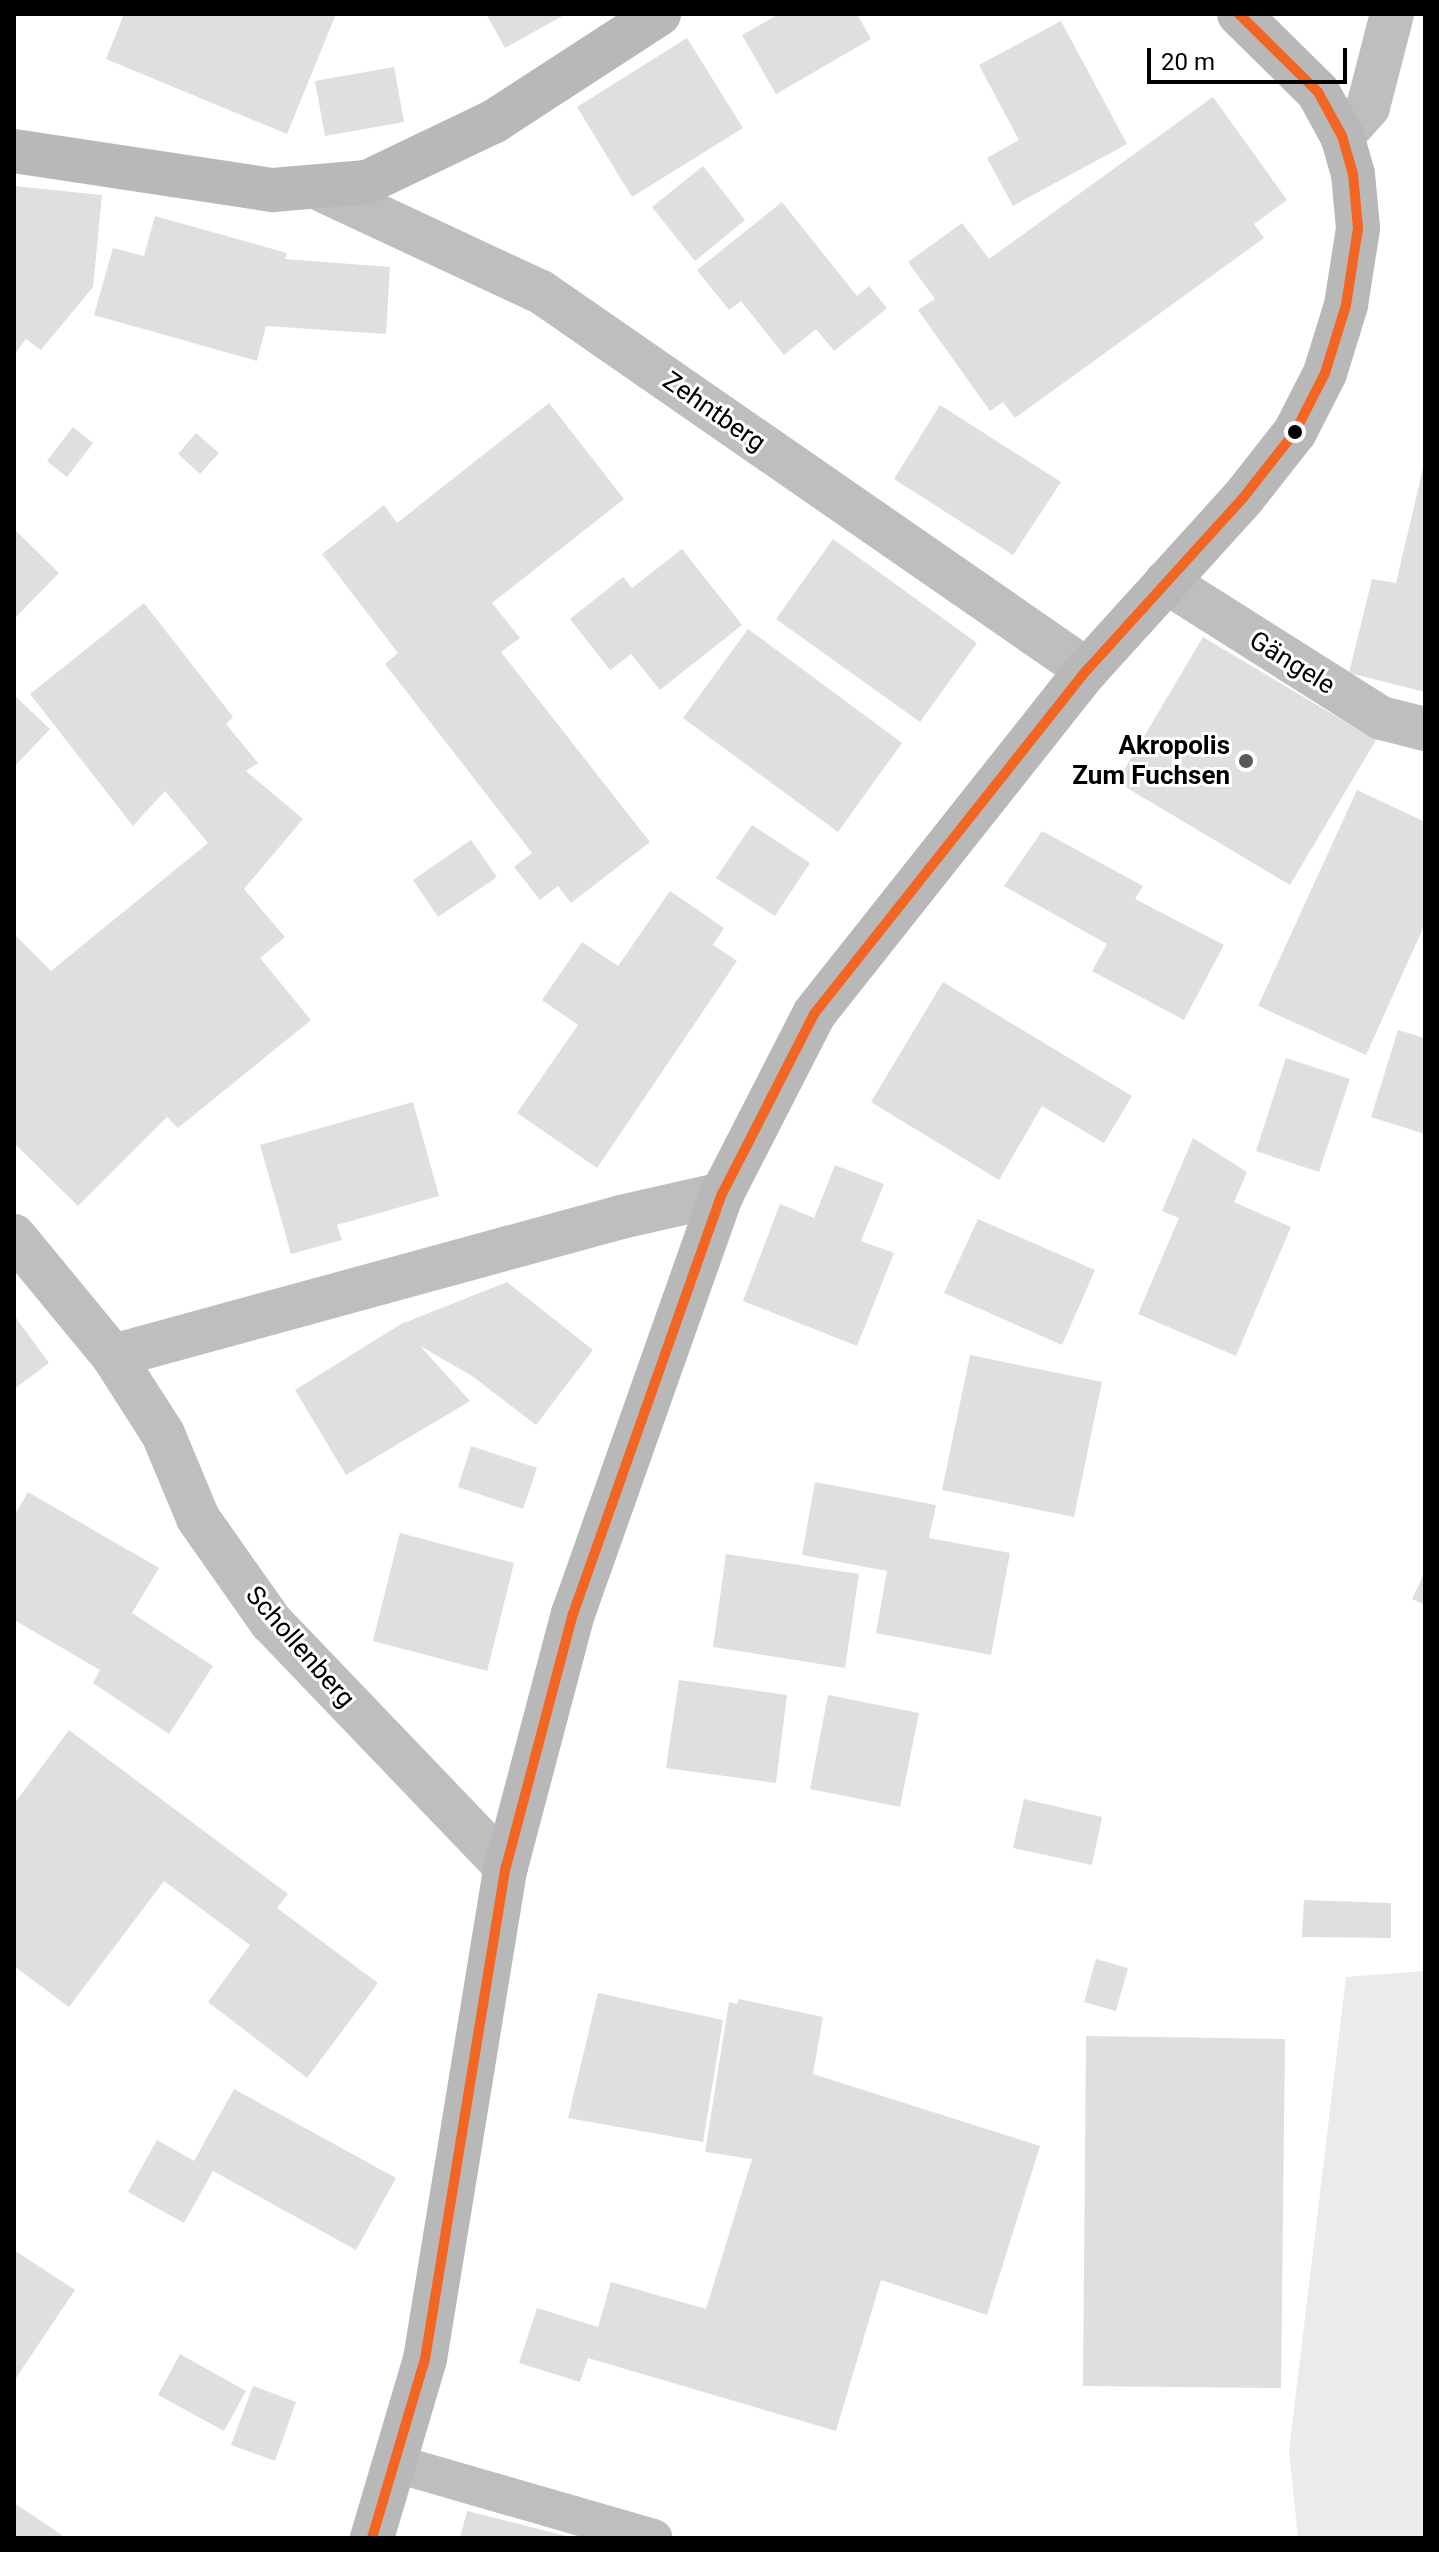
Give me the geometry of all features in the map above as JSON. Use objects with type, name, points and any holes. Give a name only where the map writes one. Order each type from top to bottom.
[{"type":"street","points":[[14,151],[194,180],[322,190],[367,182],[421,160],[493,122],[659,14]]},
{"type":"street","points":[[372,2538],[397,2464],[425,2359],[506,1867],[573,1614],[722,1194],[814,1014],[1087,670],[1295,432],[1325,373],[1346,305],[1358,228],[1353,174],[1342,136],[1318,92],[1239,14]]},
{"type":"street","points":[[1342,136],[1368,107],[1392,14]]},
{"type":"street","name":"Zehntberg","points":[[322,190],[541,292],[1087,670]]},
{"type":"street","name":"Gängele","points":[[1166,582],[1381,718],[1425,729]]},
{"type":"street","points":[[113,1356],[621,1217],[722,1194]]},
{"type":"street","name":"Schollenberg","points":[[14,1236],[113,1356],[163,1434],[198,1518],[271,1622],[506,1867]]},
{"type":"lane","points":[[397,2464],[654,2538]]},
{"type":"shaded area","points":[[1425,1971],[1425,2538],[1298,2538],[1289,2451],[1346,1977]]},
{"type":"building","points":[[124,14],[336,14],[287,134],[106,59]]},
{"type":"building","points":[[486,14],[566,14],[505,48]]},
{"type":"building","points":[[779,14],[857,14],[871,39],[776,94],[742,35]]},
{"type":"building","points":[[1061,21],[1127,144],[1013,206],[987,158],[1019,140],[979,65]]},
{"type":"building","points":[[687,38],[743,128],[632,197],[577,107]]},
{"type":"building","points":[[394,67],[404,122],[325,136],[315,81]]},
{"type":"building","points":[[1213,97],[1287,200],[1254,224],[1264,238],[1015,418],[1003,402],[990,411],[918,310],[935,299],[908,262],[962,223],[989,259]]},
{"type":"building","points":[[703,166],[745,220],[695,261],[652,207]]},
{"type":"building","points":[[14,186],[102,195],[93,287],[41,350],[26,339],[14,355]]},
{"type":"building","points":[[782,202],[857,296],[869,286],[887,308],[834,351],[816,329],[784,355],[741,301],[729,310],[697,270]]},
{"type":"building","points":[[155,216],[287,253],[285,259],[390,267],[386,334],[266,326],[257,361],[94,315],[113,248],[144,256]]},
{"type":"building","points":[[549,403],[624,499],[492,603],[520,638],[501,652],[650,842],[571,903],[558,886],[540,900],[514,867],[532,853],[385,664],[398,653],[322,554],[384,505],[397,523]]},
{"type":"building","points":[[940,405],[1061,482],[1013,555],[894,479]]},
{"type":"building","points":[[73,427],[93,443],[67,477],[47,461]]},
{"type":"building","points":[[196,433],[219,453],[200,474],[178,454]]},
{"type":"building","points":[[1424,464],[1425,692],[1349,673],[1372,579],[1396,583]]},
{"type":"building","points":[[14,529],[59,573],[14,619]]},
{"type":"building","points":[[833,539],[977,643],[920,722],[776,619]]},
{"type":"building","points":[[682,549],[742,625],[660,690],[631,654],[610,670],[570,619],[623,577],[632,588]]},
{"type":"building","points":[[144,603],[233,717],[226,724],[258,763],[246,771],[303,819],[244,889],[285,937],[260,958],[311,1020],[178,1128],[167,1117],[78,1206],[14,1143],[14,934],[51,971],[208,843],[165,791],[133,826],[30,694]]},
{"type":"building","points":[[748,629],[902,743],[838,832],[683,718]]},
{"type":"building","name":"Akropolis Zum Fuchsen","points":[[1203,637],[1376,740],[1290,885],[1117,782]]},
{"type":"building","points":[[14,695],[50,729],[14,767]]},
{"type":"building","points":[[1357,790],[1425,822],[1425,924],[1366,1055],[1258,1006]]},
{"type":"building","points":[[752,825],[810,863],[775,916],[716,878]]},
{"type":"building","points":[[1042,831],[1143,886],[1135,899],[1224,945],[1184,1020],[1092,971],[1107,944],[1004,886]]},
{"type":"building","points":[[471,840],[497,877],[438,917],[413,880]]},
{"type":"building","points":[[670,891],[724,928],[713,945],[737,961],[597,1168],[517,1113],[578,1025],[542,1000],[582,942],[618,966]]},
{"type":"building","points":[[943,982],[1132,1096],[1104,1143],[1042,1106],[999,1180],[871,1102]]},
{"type":"building","points":[[1398,1030],[1425,1038],[1425,1134],[1371,1117]]},
{"type":"building","points":[[1286,1058],[1350,1079],[1319,1172],[1256,1151]]},
{"type":"building","points":[[413,1102],[439,1196],[337,1225],[342,1240],[291,1254],[260,1145]]},
{"type":"building","points":[[1193,1138],[1247,1172],[1234,1202],[1291,1227],[1236,1356],[1138,1314],[1179,1218],[1162,1211]]},
{"type":"building","points":[[835,1165],[884,1184],[861,1241],[894,1253],[857,1346],[743,1301],[780,1204],[814,1218]]},
{"type":"building","points":[[978,1219],[1095,1270],[1062,1345],[944,1293]]},
{"type":"building","points":[[507,1282],[593,1350],[536,1425],[472,1376],[420,1346],[470,1401],[346,1475],[295,1390],[401,1324]]},
{"type":"building","points":[[16,1318],[49,1363],[14,1389],[14,1320]]},
{"type":"building","points":[[970,1355],[1102,1382],[1074,1517],[942,1490]]},
{"type":"building","points":[[471,1446],[537,1468],[523,1509],[458,1487]]},
{"type":"building","points":[[815,1482],[936,1505],[929,1538],[1010,1553],[991,1655],[876,1633],[887,1571],[802,1555]]},
{"type":"building","points":[[28,1492],[159,1568],[132,1613],[213,1666],[169,1734],[93,1683],[100,1670],[14,1620],[14,1516]]},
{"type":"building","points":[[400,1533],[514,1563],[487,1671],[373,1641]]},
{"type":"building","points":[[726,1554],[859,1574],[845,1668],[713,1647]]},
{"type":"building","points":[[1425,1572],[1425,1605],[1412,1599]]},
{"type":"building","points":[[679,1680],[787,1695],[776,1783],[666,1768]]},
{"type":"building","points":[[828,1695],[919,1713],[900,1807],[810,1789]]},
{"type":"building","points":[[69,1730],[288,1894],[277,1908],[378,1983],[307,2078],[208,2002],[250,1945],[164,1881],[69,2007],[14,1966],[14,1804]]},
{"type":"building","points":[[1024,1799],[1102,1817],[1092,1865],[1013,1848]]},
{"type":"building","points":[[1304,1900],[1391,1903],[1391,1938],[1302,1937]]},
{"type":"building","points":[[1096,1959],[1128,1968],[1116,2011],[1084,2002]]},
{"type":"building","points":[[598,1993],[723,2020],[703,2142],[568,2118]]},
{"type":"building","points":[[739,1999],[823,2017],[813,2074],[1040,2146],[987,2315],[881,2280],[836,2431],[588,2358],[580,2382],[519,2363],[537,2308],[598,2327],[611,2282],[706,2309],[752,2159],[705,2152],[729,2002],[737,2004]]},
{"type":"building","points":[[1086,2036],[1285,2039],[1281,2388],[1083,2386]]},
{"type":"building","points":[[234,2089],[396,2178],[356,2250],[213,2171],[184,2223],[128,2192],[157,2140],[194,2161]]},
{"type":"building","points":[[14,2250],[75,2290],[14,2381]]},
{"type":"building","points":[[180,2354],[246,2391],[224,2431],[158,2395]]},
{"type":"building","points":[[253,2386],[296,2402],[275,2461],[231,2445]]},
{"type":"building","points":[[14,2503],[62,2535],[61,2538],[14,2538]]},
{"type":"building","points":[[467,2511],[570,2537],[460,2538]]},
{"type":"transit line","points":[[372,2538],[425,2359],[506,1867],[573,1614],[722,1194],[814,1014],[1087,670],[1243,498],[1295,432],[1325,373],[1346,305],[1358,228],[1353,174],[1342,136],[1318,92],[1239,14]]},
{"type":"place","name":"Akropolis Zum Fuchsen","points":[[1246,761]]}]
